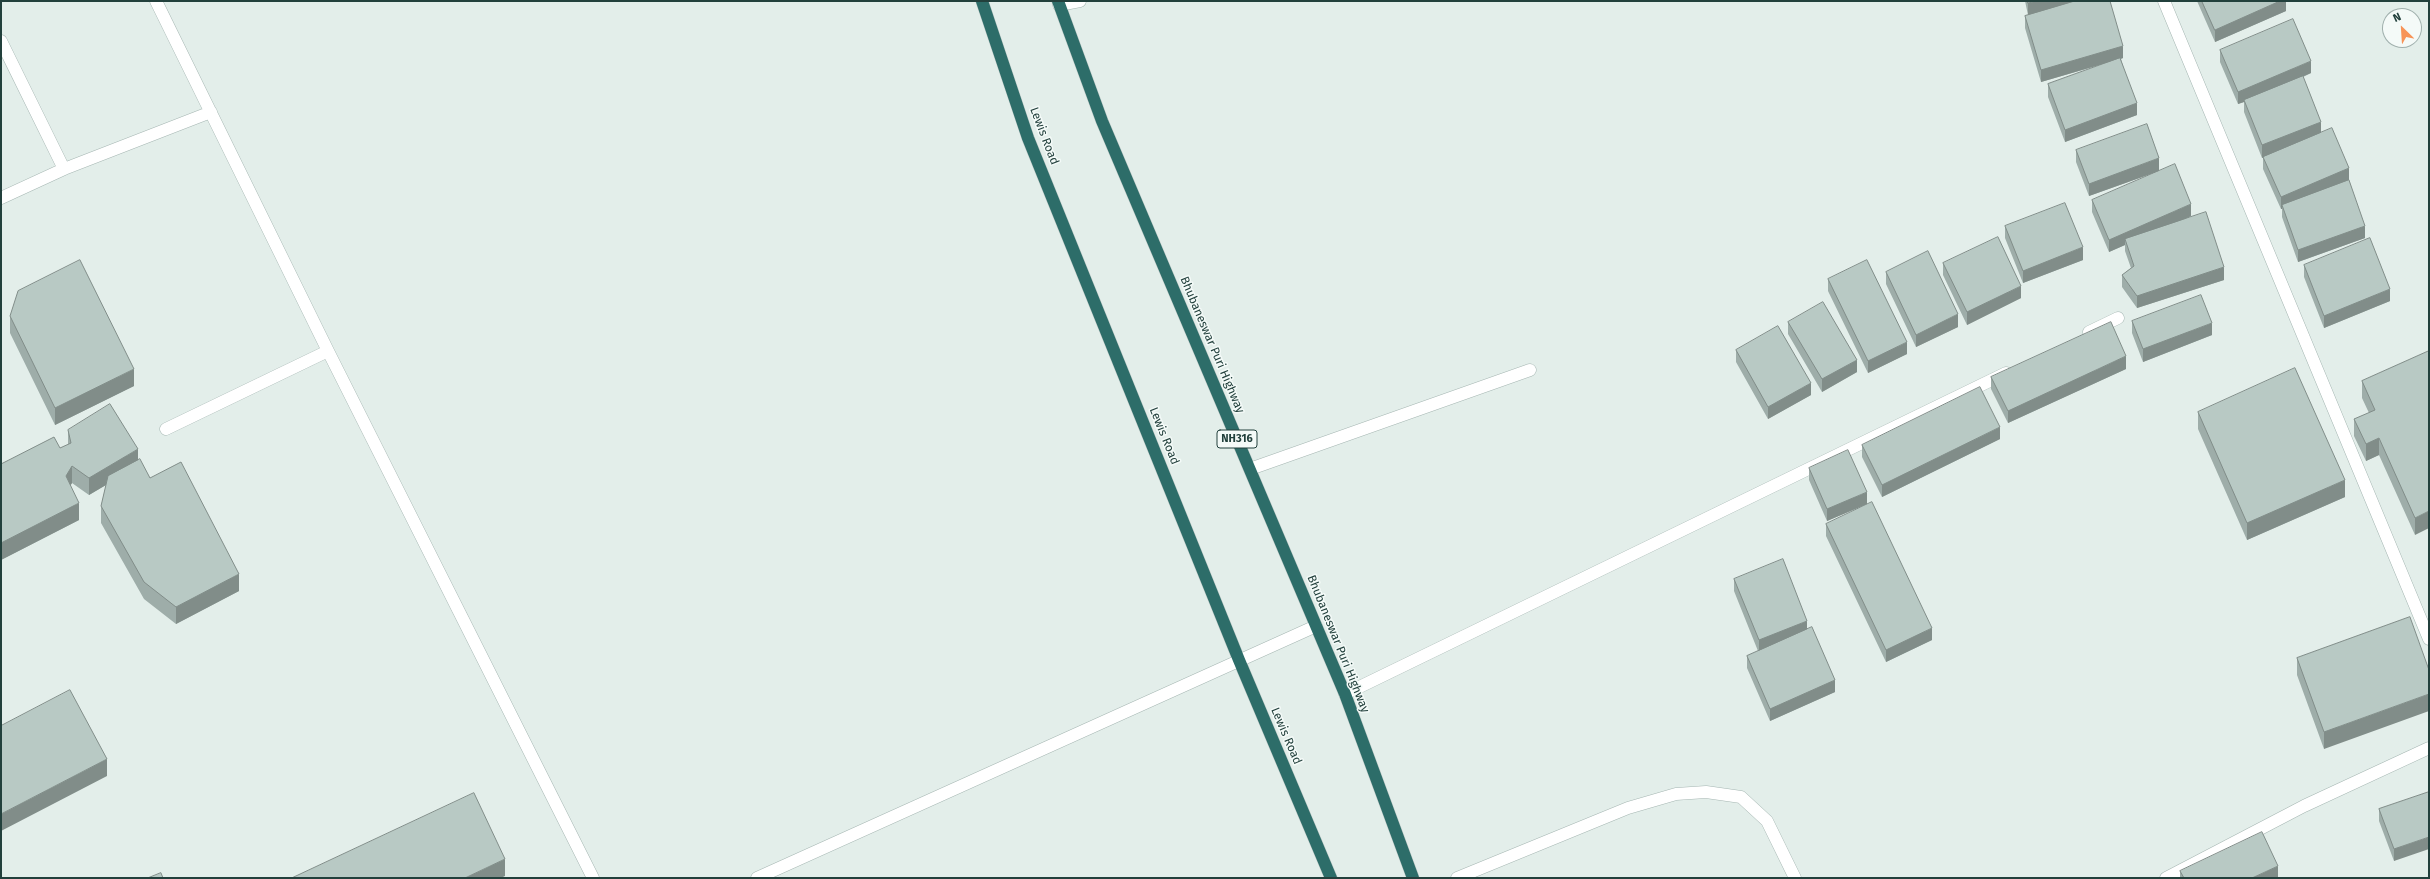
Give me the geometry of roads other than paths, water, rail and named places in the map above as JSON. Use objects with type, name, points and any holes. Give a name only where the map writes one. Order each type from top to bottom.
[{"type":"highway","name":"Lewis Road","points":[[982,1],[1028,138],[1239,660],[1331,878]]},
{"type":"highway","name":"Bhubaneswar Puri Highway","points":[[1058,3],[1102,121],[1345,694],[1413,878]]},
{"type":"street","points":[[156,1],[328,351],[593,878]]},
{"type":"street","points":[[1058,3],[1080,1]]},
{"type":"street","points":[[2164,1],[2429,639]]},
{"type":"street","points":[[1,41],[64,169]]},
{"type":"street","points":[[1,198],[64,169],[211,112]]},
{"type":"street","points":[[2075,339],[2118,318]]},
{"type":"street","points":[[166,429],[328,351]]},
{"type":"street","points":[[1345,694],[2018,367]]},
{"type":"street","points":[[1250,469],[1530,370]]},
{"type":"street","points":[[757,878],[1316,626]]},
{"type":"street","points":[[2166,878],[2304,806],[2429,748]]},
{"type":"street","points":[[1458,878],[1628,808],[1676,794],[1706,792],[1741,797],[1767,821],[1795,878]]}]
